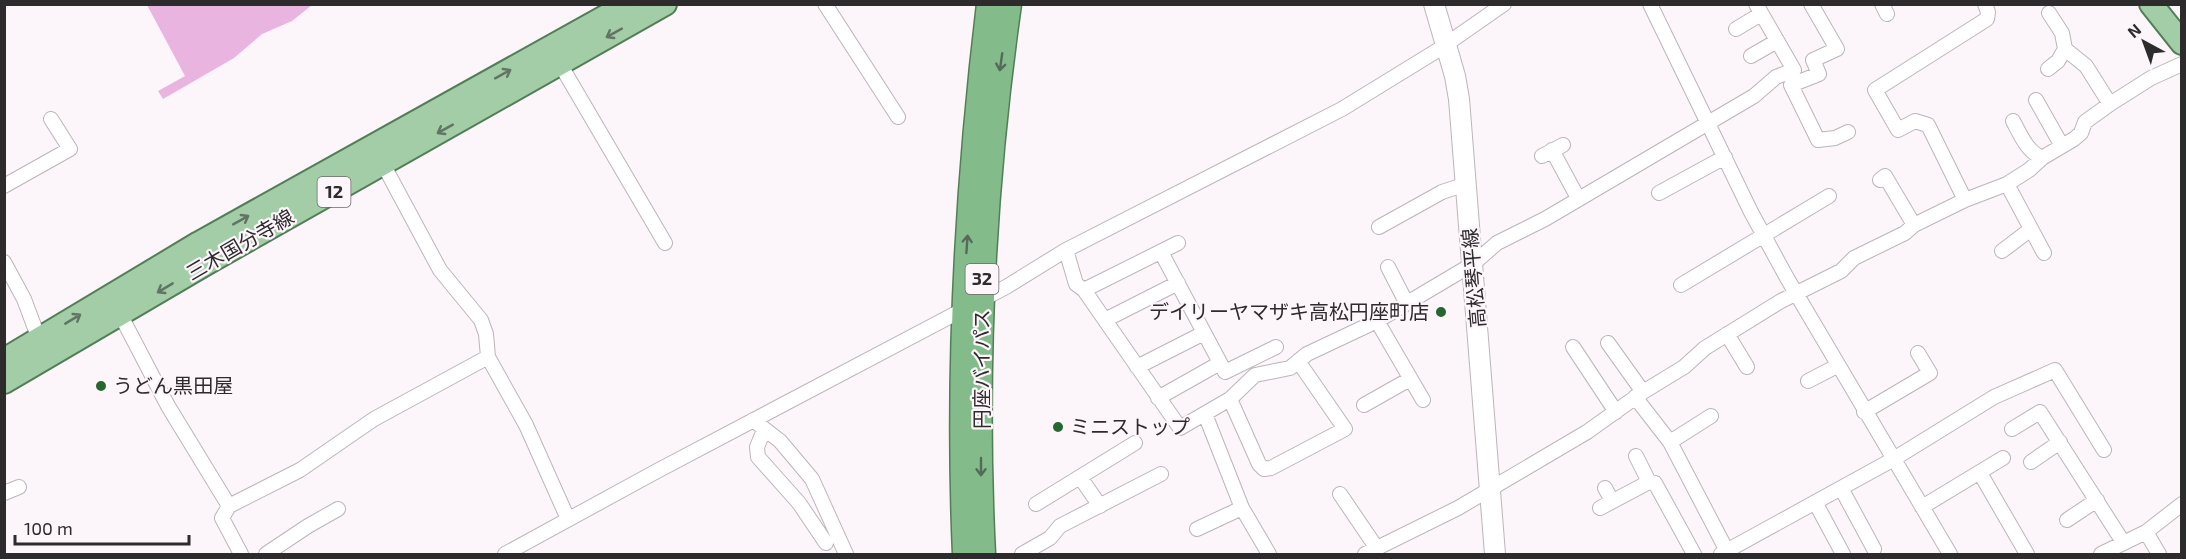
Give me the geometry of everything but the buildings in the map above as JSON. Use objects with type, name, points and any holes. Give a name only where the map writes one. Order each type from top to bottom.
[{"type":"highway","name":"円座バイパス","points":[[983,555],[973,303],[966,254],[989,4]]},
{"type":"highway","name":"円座バイパス","points":[[965,555],[973,303],[983,254],[998,86],[1009,4]]},
{"type":"main road","name":"三木国分寺線","points":[[4,360],[199,243],[628,4]]},
{"type":"main road","name":"三木国分寺線","points":[[4,382],[665,4]]},
{"type":"main road","name":"高松琴平線","points":[[1434,4],[1459,99],[1495,555]]},
{"type":"main road","points":[[2151,4],[2181,43]]},
{"type":"street","points":[[825,4],[898,117]]},
{"type":"street","points":[[505,555],[568,519],[758,425],[1066,250],[1342,109],[1504,4]]},
{"type":"street","points":[[1650,4],[1796,295],[1950,555]]},
{"type":"street","points":[[1811,4],[1837,49],[1813,60],[1819,74],[1791,85],[1818,140],[1835,138],[1848,132]]},
{"type":"street","points":[[1965,200],[1928,125],[1916,121],[1898,130],[1875,90],[1987,19],[1988,12],[1985,4]]},
{"type":"street","points":[[1066,250],[1076,284],[1084,290],[1180,428],[1230,399],[1255,375],[1290,368],[1306,354],[1377,321],[1473,264],[1497,243],[1754,96],[1776,77],[1794,70],[1758,9],[1736,29]]},
{"type":"street","points":[[2049,13],[2062,33],[2065,49],[2086,66],[2110,104]]},
{"type":"street","points":[[1751,56],[1777,41]]},
{"type":"street","points":[[2048,69],[2058,61],[2065,49]]},
{"type":"street","points":[[560,64],[665,243]]},
{"type":"street","points":[[1340,494],[1371,551],[1432,523],[1616,412],[1639,394],[1684,367],[1705,348],[1780,301],[1841,271],[1854,258],[1905,233],[1914,225],[2007,183],[2029,170],[2042,158],[2081,133],[2085,122],[2110,104],[2151,78],[2181,64]]},
{"type":"street","points":[[2036,100],[2062,146]]},
{"type":"street","points":[[4,186],[70,149],[51,119]]},
{"type":"street","points":[[2013,121],[2022,139],[2034,154],[2042,158]]},
{"type":"street","points":[[1552,150],[1578,198]]},
{"type":"street","points":[[1659,193],[1725,157]]},
{"type":"street","points":[[383,164],[440,270],[481,320],[486,334],[488,357],[526,425],[568,519]]},
{"type":"street","points":[[1880,180],[1885,176],[1914,225]]},
{"type":"street","points":[[2007,183],[2044,253]]},
{"type":"street","points":[[1379,227],[1442,192],[1466,184]]},
{"type":"street","points":[[1681,285],[1763,233],[1829,196]]},
{"type":"street","points":[[2002,250],[2031,229]]},
{"type":"street","points":[[1084,290],[1178,243]]},
{"type":"street","points":[[1161,252],[1225,372],[1276,346]]},
{"type":"street","points":[[4,262],[24,299],[39,339]]},
{"type":"street","points":[[1388,267],[1406,302]]},
{"type":"street","points":[[1105,320],[1178,283]]},
{"type":"street","points":[[120,314],[168,406],[229,506]]},
{"type":"street","points":[[1377,321],[1423,400]]},
{"type":"street","points":[[1137,367],[1204,333]]},
{"type":"street","points":[[1727,334],[1747,368]]},
{"type":"street","points":[[1608,343],[1670,442],[1728,553],[1892,460],[1994,397],[2055,370],[2104,450]]},
{"type":"street","points":[[1573,347],[1616,412]]},
{"type":"street","points":[[1864,412],[1929,373],[1918,353]]},
{"type":"street","points":[[241,555],[222,518],[229,506],[300,470],[374,419],[488,357]]},
{"type":"street","points":[[1230,399],[1259,464],[1264,469],[1271,468],[1345,429],[1298,361]]},
{"type":"street","points":[[1158,398],[1220,363]]},
{"type":"street","points":[[1808,381],[1837,366]]},
{"type":"street","points":[[1364,405],[1410,379]]},
{"type":"street","points":[[2012,429],[2040,412],[2123,542]]},
{"type":"street","points":[[1205,414],[1242,508],[1269,555]]},
{"type":"street","points":[[1670,442],[1711,416]]},
{"type":"street","points":[[758,425],[758,457],[799,503],[826,543]]},
{"type":"street","points":[[758,425],[780,441],[812,479],[846,555]]},
{"type":"street","points":[[2031,462],[2060,442]]},
{"type":"street","points":[[1036,504],[1135,443]]},
{"type":"street","points":[[1636,456],[1649,482]]},
{"type":"street","points":[[1922,507],[2003,458]]},
{"type":"street","points":[[1980,472],[2027,555]]},
{"type":"street","points":[[1023,554],[1050,538],[1060,526],[1161,474]]},
{"type":"street","points":[[1080,477],[1100,506]]},
{"type":"street","points":[[1605,488],[1606,505],[1649,482],[1655,483],[1694,555]]},
{"type":"street","points":[[4,493],[19,487]]},
{"type":"street","points":[[1841,488],[1874,549]]},
{"type":"street","points":[[2067,520],[2097,500]]},
{"type":"street","points":[[1815,502],[1843,555]]},
{"type":"street","points":[[2101,555],[2146,532],[2181,504]]},
{"type":"street","points":[[1197,529],[1242,508]]},
{"type":"street","points":[[266,555],[308,526],[338,509]]},
{"type":"street","points":[[2146,532],[2159,555]]},
{"type":"shaded area","points":[[147,5],[312,5],[292,21],[262,34],[234,58],[163,99],[158,91],[185,76]]},
{"type":"place","name":"デイリーヤマザキ高松円座町店","points":[[1441,312]]},
{"type":"place","name":"うどん黒田屋","points":[[101,386]]},
{"type":"place","name":"ミニストップ","points":[[1058,427]]}]
